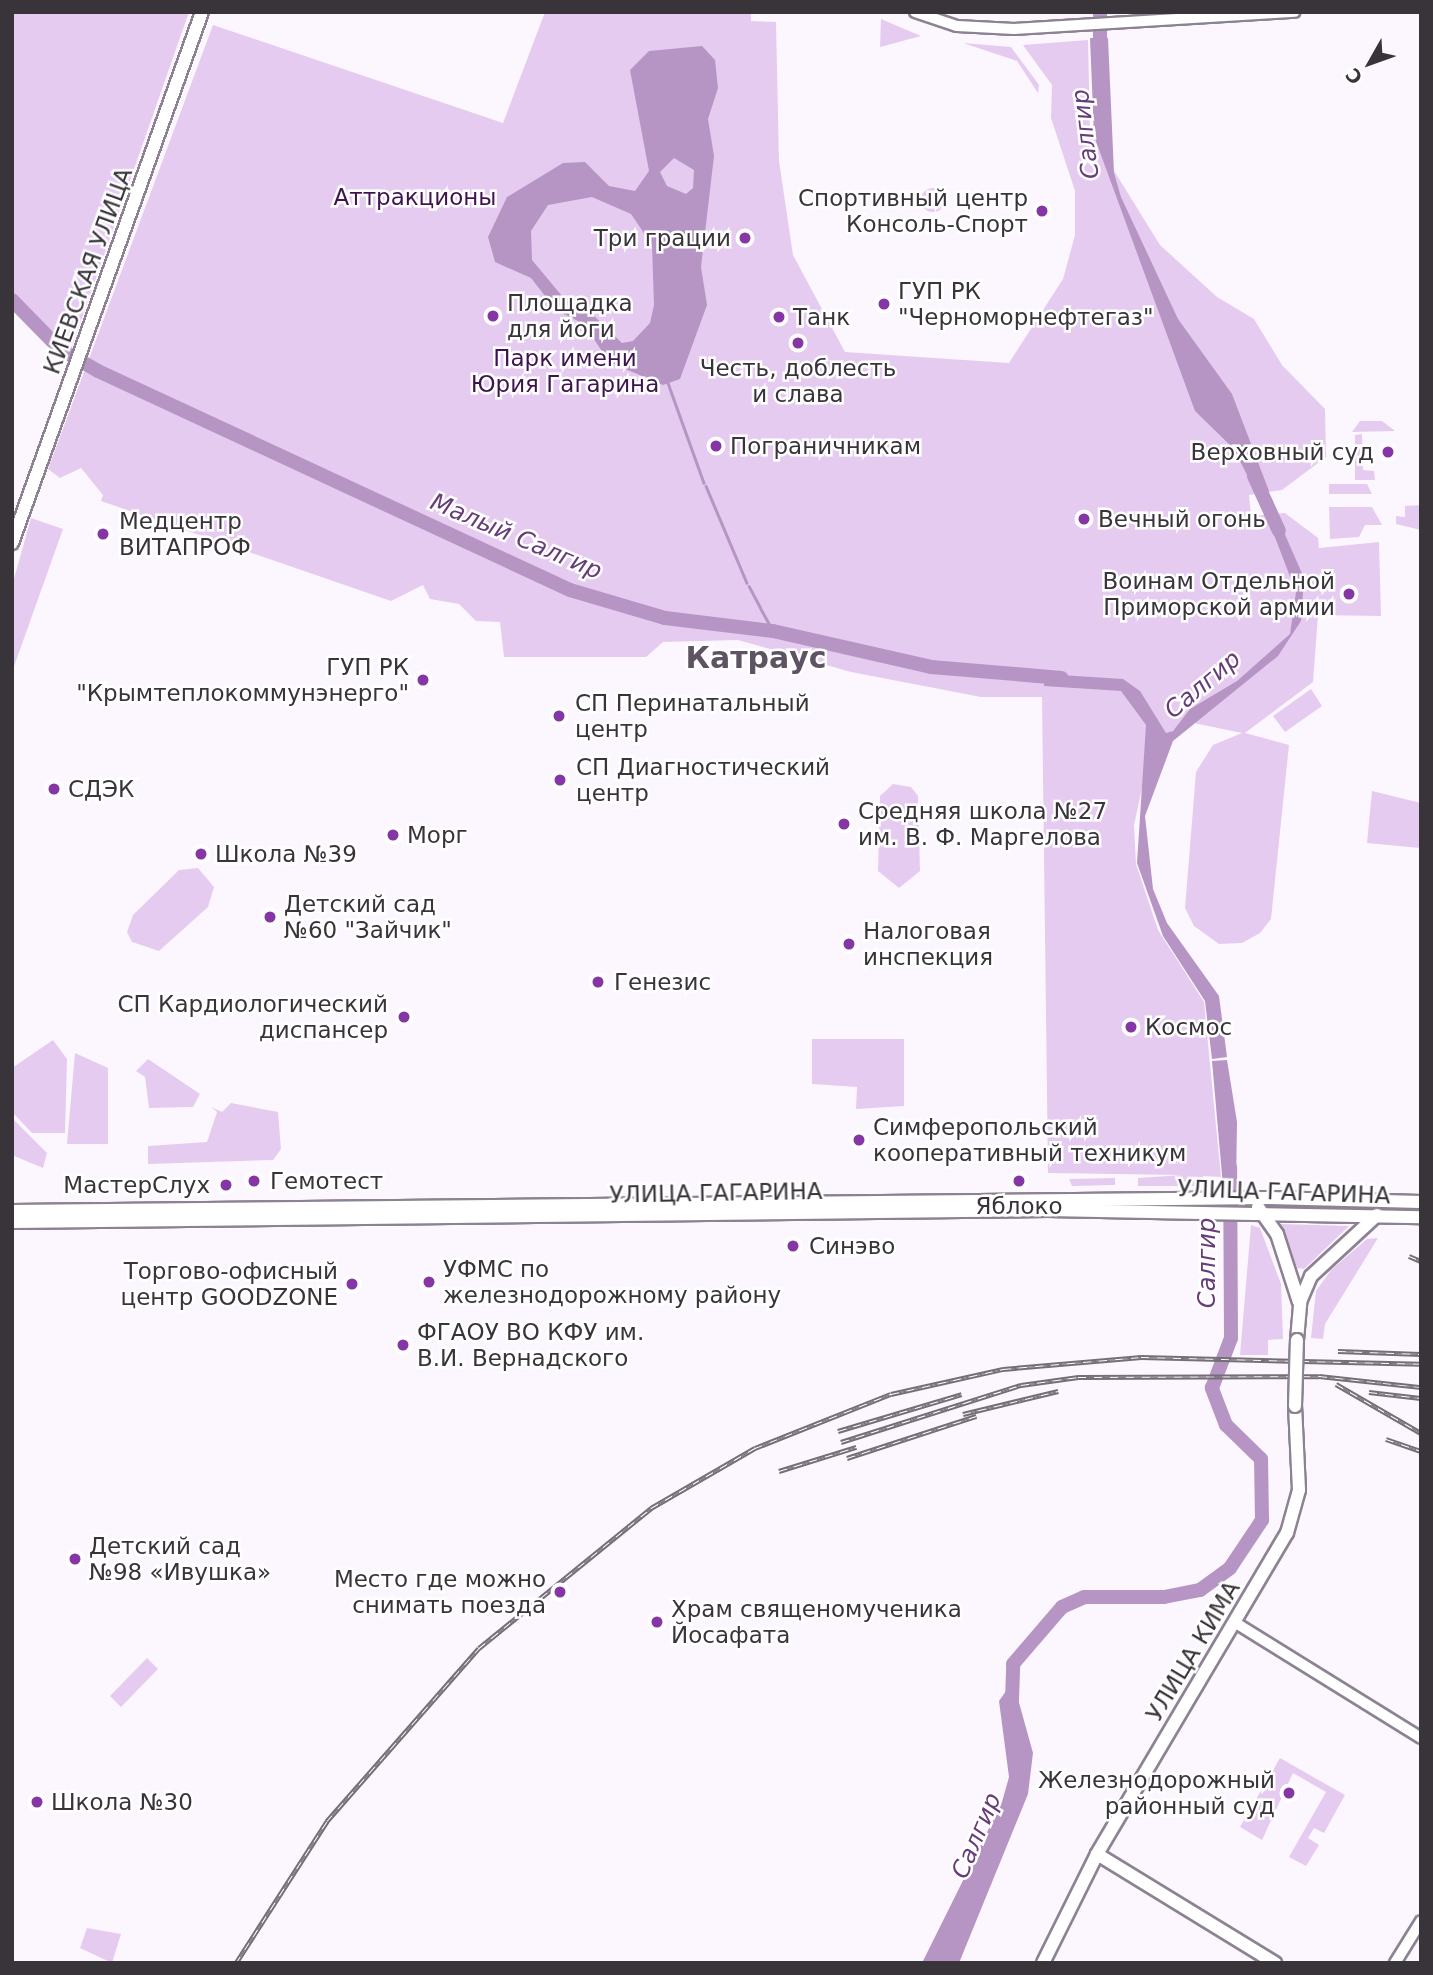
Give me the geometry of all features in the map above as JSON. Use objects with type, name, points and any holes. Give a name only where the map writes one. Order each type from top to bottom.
[{"type":"main road","name":"КИЕВСКАЯ УЛИЦА","points":[[12,542],[73,379],[202,12]]},
{"type":"main road","points":[[915,12],[981,28],[1072,26],[1294,12]]},
{"type":"main road","points":[[1300,1302],[1317,1266],[1398,1201]]},
{"type":"main road","name":"УЛИЦА ГАГАРИНА","points":[[12,1211],[1421,1202]]},
{"type":"main road","name":"УЛИЦА ГАГАРИНА","points":[[12,1222],[1213,1204]]},
{"type":"main road","name":"УЛИЦА ГАГАРИНА","points":[[1246,1204],[1262,1210],[1421,1217]]},
{"type":"main road","points":[[1262,1210],[1289,1264],[1300,1302]]},
{"type":"main road","name":"УЛИЦА КИМА","points":[[1043,1963],[1097,1854],[1234,1622],[1294,1511],[1300,1302]]},
{"type":"main road","points":[[1234,1622],[1421,1738]]},
{"type":"main road","points":[[1097,1854],[1275,1963]]},
{"type":"main road","points":[[1395,1963],[1421,1921]]},
{"type":"green space","points":[[12,12],[189,12],[70,352],[12,297]]},
{"type":"green space","name":"Парк имени Юрия Гагарина","points":[[545,12],[751,12],[751,21],[776,22],[779,161],[793,255],[845,352],[1009,363],[1063,279],[1075,235],[1075,191],[1051,118],[1052,85],[1023,45],[1088,40],[1090,132],[1160,245],[1217,297],[1254,319],[1282,365],[1325,409],[1326,457],[1282,490],[1249,495],[1251,516],[1285,513],[1318,538],[1319,548],[1379,542],[1381,616],[1318,615],[1313,682],[1245,733],[1289,745],[1271,919],[1260,933],[1242,943],[1219,944],[1194,926],[1185,908],[1196,772],[1213,745],[1242,733],[1184,721],[1168,735],[1146,770],[1134,825],[1136,864],[1158,930],[1204,1002],[1221,1177],[1203,1176],[1203,1186],[1138,1186],[1138,1178],[1183,1175],[1048,1173],[1042,697],[981,697],[851,672],[738,640],[663,642],[646,657],[504,657],[500,622],[476,621],[459,604],[430,599],[423,585],[391,601],[101,501],[103,495],[81,468],[60,478],[48,469],[213,25],[503,123]]},
{"type":"green space","points":[[881,19],[921,36],[880,47]]},
{"type":"green space","points":[[963,43],[1011,47],[1039,85],[1038,93],[1017,61]]},
{"type":"green space","points":[[928,188],[938,188],[945,195],[945,205],[938,212],[928,212],[921,205],[921,195]]},
{"type":"green space","points":[[1360,421],[1382,421],[1395,431],[1352,432]]},
{"type":"green space","points":[[1362,434],[1363,470],[1374,471],[1375,480],[1355,480],[1355,435]]},
{"type":"green space","points":[[1329,484],[1367,484],[1372,494],[1329,494]]},
{"type":"green space","points":[[1421,505],[1421,530],[1396,524],[1396,516],[1405,517],[1405,506]]},
{"type":"green space","points":[[1329,507],[1372,507],[1382,525],[1365,525],[1359,537],[1330,539]]},
{"type":"green space","points":[[31,518],[63,529],[12,672],[12,586]]},
{"type":"green space","points":[[1311,689],[1322,706],[1285,732],[1273,716]]},
{"type":"green space","points":[[893,784],[911,787],[918,796],[920,871],[899,888],[878,871],[880,796]]},
{"type":"green space","points":[[1372,791],[1421,803],[1420,848],[1367,843]]},
{"type":"green space","points":[[198,868],[214,887],[208,907],[159,951],[132,942],[127,932],[133,915],[179,870]]},
{"type":"green space","points":[[812,1039],[904,1039],[904,1106],[856,1109],[857,1087],[812,1084]]},
{"type":"green space","points":[[53,1040],[67,1059],[65,1133],[32,1133],[12,1112],[12,1068]]},
{"type":"green space","points":[[75,1053],[108,1068],[108,1144],[67,1144]]},
{"type":"green space","points":[[148,1059],[200,1094],[193,1107],[149,1108],[145,1077],[136,1071]]},
{"type":"green space","points":[[231,1103],[278,1112],[281,1149],[273,1160],[148,1164],[148,1146],[207,1142],[217,1112],[211,1107],[222,1112]]},
{"type":"green space","points":[[12,1118],[47,1153],[43,1168],[12,1155]]},
{"type":"green space","points":[[1115,1178],[1115,1185],[1072,1186],[1069,1179]]},
{"type":"green space","points":[[1281,1224],[1349,1226],[1304,1269],[1297,1268]]},
{"type":"green space","points":[[1251,1225],[1260,1228],[1281,1284],[1283,1339],[1268,1340],[1268,1355],[1240,1355]]},
{"type":"green space","points":[[1378,1238],[1325,1324],[1323,1339],[1311,1338],[1316,1291],[1331,1270],[1367,1239]]},
{"type":"green space","points":[[147,1658],[158,1669],[121,1707],[110,1696]]},
{"type":"green space","points":[[1280,1758],[1345,1795],[1324,1833],[1314,1828],[1308,1838],[1319,1845],[1306,1866],[1289,1857],[1326,1792],[1293,1773],[1262,1840],[1240,1827]]},
{"type":"green space","points":[[87,1928],[121,1934],[112,1963],[80,1948]]},
{"type":"shaded area","points":[[1090,38],[1108,38],[1114,173],[1121,197],[1178,319],[1232,394],[1269,491],[1256,493],[1234,449],[1195,411],[1094,136]]},
{"type":"shaded area","points":[[702,46],[715,60],[718,88],[708,119],[714,156],[701,267],[707,305],[680,379],[663,385],[609,362],[584,324],[556,310],[531,278],[495,262],[488,237],[507,197],[563,163],[585,162],[609,186],[635,191],[649,171],[630,70],[649,51]],"holes":[[[674,158],[694,170],[693,188],[686,194],[667,186],[660,172]],[[592,197],[631,214],[652,245],[654,305],[650,323],[633,341],[622,343],[590,312],[562,296],[532,260],[531,231],[548,205]]]},
{"type":"shaded area","points":[[1266,514],[1276,514],[1304,578],[1301,621],[1278,656],[1173,741],[1145,816],[1153,889],[1167,923],[1219,996],[1227,1057],[1212,1059],[1205,1001],[1163,936],[1137,863],[1146,725],[1121,691],[1044,686],[1044,674],[1123,679],[1140,691],[1166,733],[1173,731],[1190,709],[1237,681],[1290,634],[1296,592]]},
{"type":"shaded area","points":[[1227,1060],[1237,1122],[1236,1186],[1223,1186],[1212,1061]]},
{"type":"shaded area","points":[[1013,1681],[1033,1753],[1028,1794],[959,1963],[922,1963],[1002,1802],[1009,1777],[999,1701]]},
{"type":"waterway","name":"Салгир","points":[[1100,12],[1100,56]]},
{"type":"waterway","name":"Малый Салгир","points":[[12,300],[60,349],[98,371],[570,590],[665,618],[773,631],[931,667],[1062,678]]},
{"type":"waterway","points":[[668,383],[704,483]]},
{"type":"waterway","name":"Салгир","points":[[1254,476],[1279,531]]},
{"type":"waterway","points":[[706,486],[747,583]]},
{"type":"waterway","points":[[749,586],[760,607]]},
{"type":"waterway","points":[[761,609],[773,631]]},
{"type":"waterway","name":"Салгир","points":[[1012,1700],[1013,1664],[1062,1607],[1084,1597],[1164,1597],[1200,1590],[1230,1568],[1262,1520],[1261,1459],[1226,1425],[1212,1388],[1231,1338],[1230,1167]]},
{"type":"railway","points":[[1409,1256],[1421,1261]]},
{"type":"railway","points":[[1338,1351],[1421,1354]]},
{"type":"railway","points":[[236,1963],[327,1821],[479,1648],[651,1508],[755,1448],[891,1394],[1003,1369],[1141,1357],[1421,1364]]},
{"type":"railway","points":[[841,1442],[1021,1385],[1078,1377],[1319,1376],[1421,1387]]},
{"type":"railway","points":[[1336,1384],[1421,1433]]},
{"type":"railway","points":[[963,1414],[1058,1391]]},
{"type":"railway","points":[[1369,1392],[1421,1398]]},
{"type":"railway","points":[[838,1431],[962,1394]]},
{"type":"railway","points":[[847,1458],[976,1416]]},
{"type":"railway","points":[[1386,1439],[1421,1451]]},
{"type":"railway","points":[[779,1471],[856,1447]]},
{"type":"place","name":"Спортивный центр Консоль-Спорт","points":[[1042,211]]},
{"type":"place","name":"Три грации","points":[[745,238]]},
{"type":"place","name":"ГУП РК \"Черноморнефтегаз\"","points":[[884,304]]},
{"type":"place","name":"Площадка для йоги","points":[[493,316]]},
{"type":"place","name":"Танк","points":[[779,317]]},
{"type":"place","name":"Честь, доблесть и слава","points":[[798,343]]},
{"type":"place","name":"Пограничникам","points":[[716,446]]},
{"type":"place","name":"Верховный суд","points":[[1388,452]]},
{"type":"place","name":"Вечный огонь","points":[[1084,519]]},
{"type":"place","name":"Медцентр ВИТАПРОФ","points":[[103,534]]},
{"type":"place","name":"Воинам Отдельной Приморской армии","points":[[1349,594]]},
{"type":"place","name":"ГУП РК \"Крымтеплокоммунэнерго\"","points":[[423,680]]},
{"type":"place","name":"СП Перинатальный центр","points":[[559,716]]},
{"type":"place","name":"СП Диагностический центр","points":[[560,780]]},
{"type":"place","name":"СДЭК","points":[[54,789]]},
{"type":"place","name":"Средняя школа №27 им. В. Ф. Маргелова","points":[[844,824]]},
{"type":"place","name":"Морг","points":[[393,835]]},
{"type":"place","name":"Школа №39","points":[[201,854]]},
{"type":"place","name":"Детский сад №60 \"Зайчик\"","points":[[270,917]]},
{"type":"place","name":"Налоговая инспекция","points":[[849,944]]},
{"type":"place","name":"Генезис","points":[[598,982]]},
{"type":"place","name":"СП Кардиологический диспансер","points":[[404,1017]]},
{"type":"place","name":"Космос","points":[[1131,1027]]},
{"type":"place","name":"Симферопольский кооперативный техникум","points":[[859,1140]]},
{"type":"place","name":"Гемотест","points":[[254,1181]]},
{"type":"place","name":"Яблоко","points":[[1019,1181]]},
{"type":"place","name":"МастерСлух","points":[[226,1185]]},
{"type":"place","name":"Синэво","points":[[793,1246]]},
{"type":"place","name":"УФМС по железнодорожному району","points":[[429,1282]]},
{"type":"place","name":"Торгово-офисный центр GOODZONE","points":[[352,1284]]},
{"type":"place","name":"ФГАОУ ВО КФУ им. В.И. Вернадского","points":[[403,1345]]},
{"type":"place","name":"Детский сад №98 «Ивушка»","points":[[75,1559]]},
{"type":"place","name":"Место где можно снимать поезда","points":[[560,1592]]},
{"type":"place","name":"Храм священомученика Йосафата","points":[[657,1622]]},
{"type":"place","name":"Железнодорожный районный суд","points":[[1289,1793]]},
{"type":"place","name":"Школа №30","points":[[37,1802]]},
{"type":"district","name":"Катраус","points":[[756,658]]},
{"type":"park label","name":"Аттракционы","points":[[415,197]]}]
